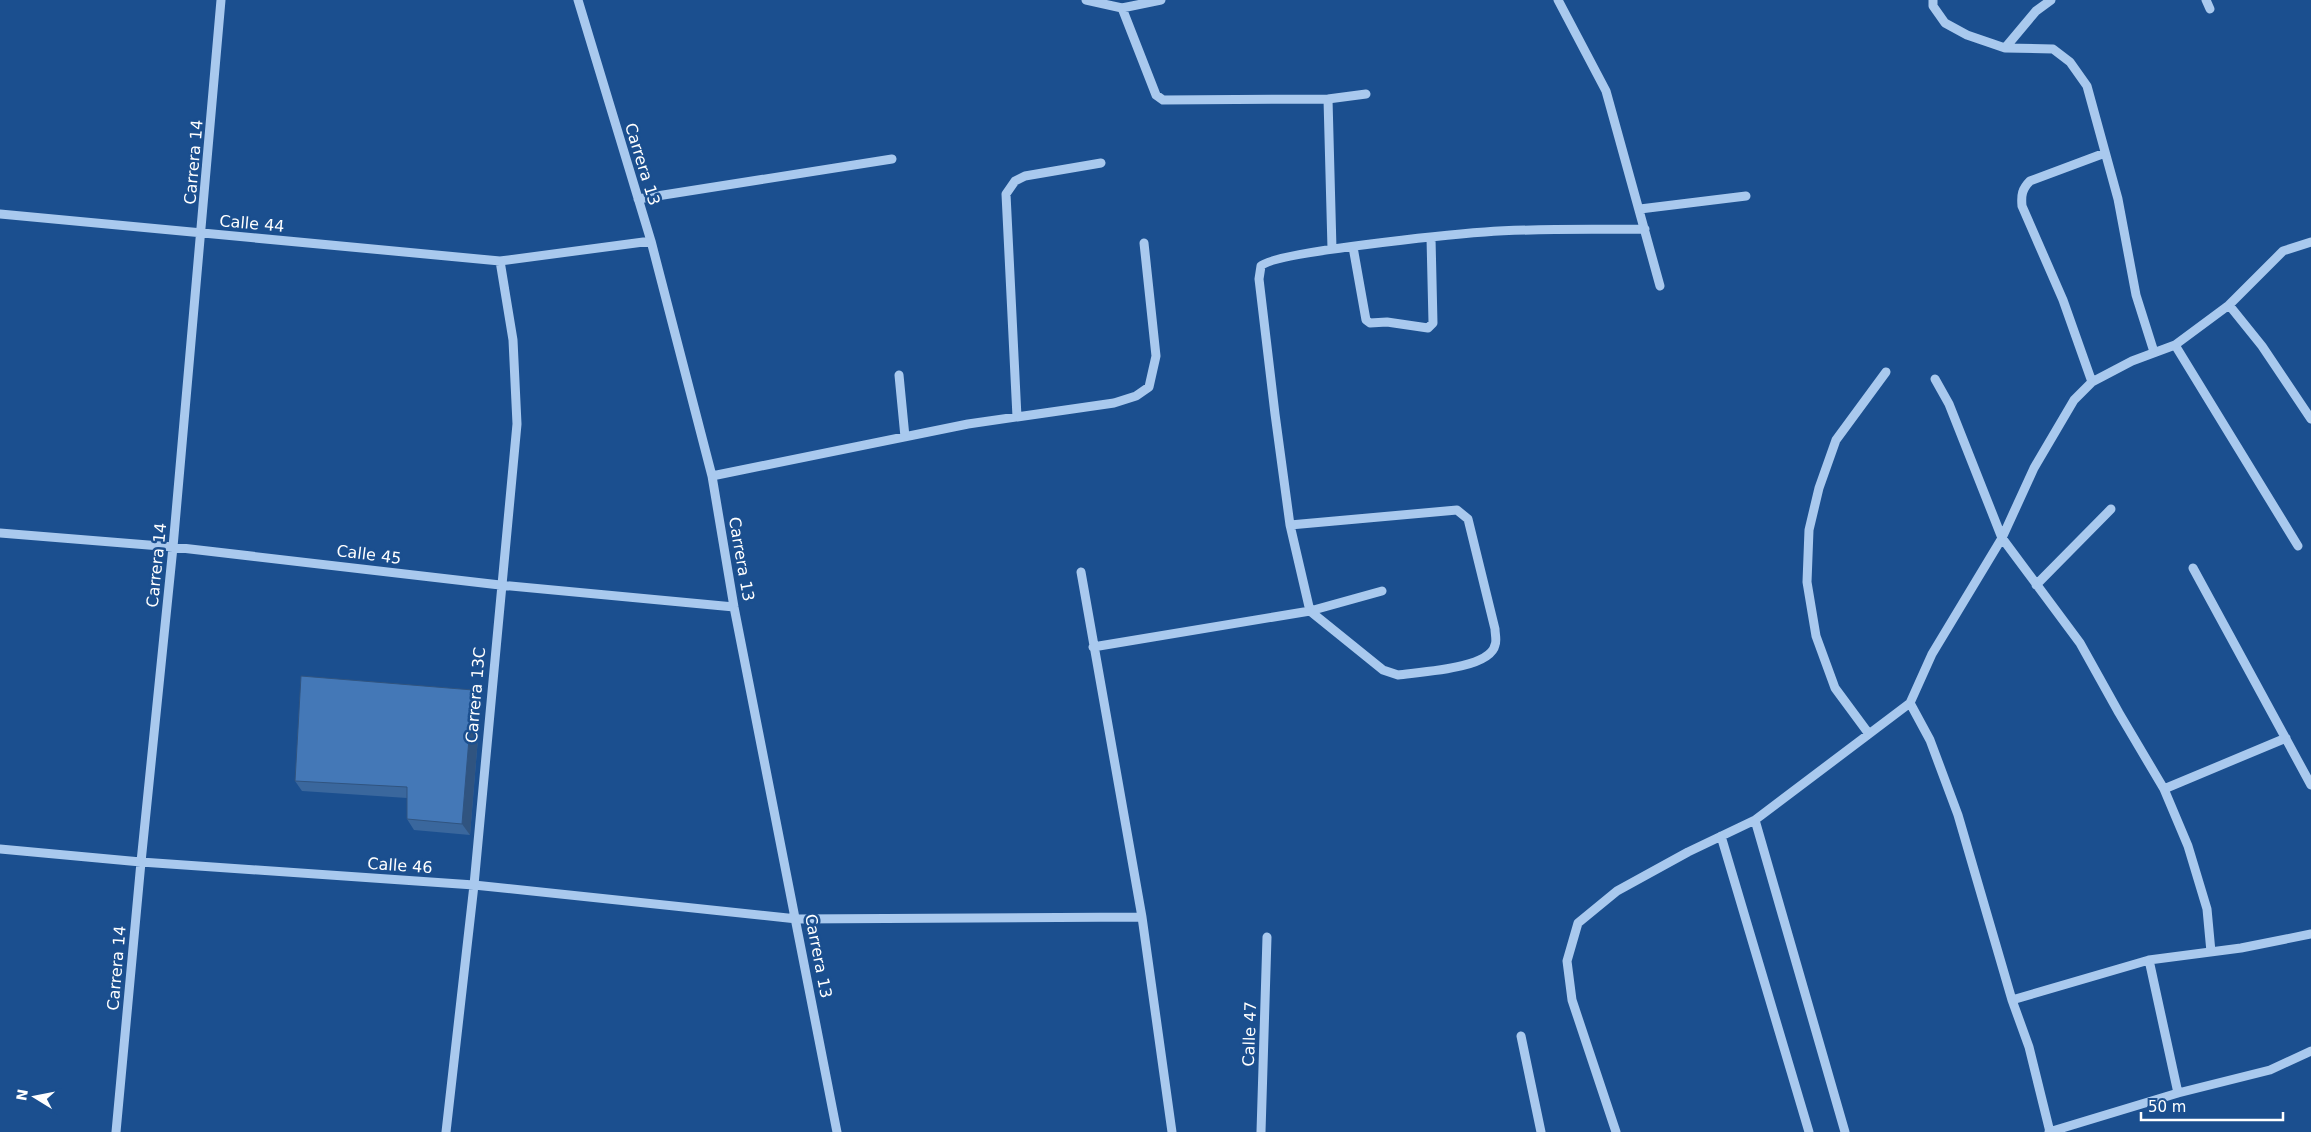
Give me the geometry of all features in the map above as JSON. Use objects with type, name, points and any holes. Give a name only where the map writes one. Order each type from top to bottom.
[{"type":"street","name":"Carrera 14","points":[[116,1132],[140,862],[173,547],[221,0]]},
{"type":"street","name":"Carrera 13","points":[[578,0],[651,241],[712,476],[734,607],[797,919],[837,1132]]},
{"type":"street","points":[[1086,0],[1122,8],[1161,0]]},
{"type":"street","points":[[1558,0],[1606,91],[1660,286]]},
{"type":"street","points":[[1933,0],[1933,6],[1945,23],[1967,35],[2005,48],[2053,49],[2070,62],[2087,86],[2123,222],[2136,295],[2154,352]]},
{"type":"street","points":[[2005,48],[2036,11],[2051,0]]},
{"type":"street","points":[[2206,0],[2210,9]]},
{"type":"street","points":[[1122,8],[1156,95],[1159,98],[1169,100],[1328,99],[1366,94]]},
{"type":"street","points":[[1328,99],[1332,249]]},
{"type":"street","points":[[2092,382],[2062,300],[2022,206],[2021,197],[2023,189],[2030,181],[2105,153]]},
{"type":"street","points":[[638,199],[892,159]]},
{"type":"street","points":[[1017,417],[1006,194],[1015,181],[1025,176],[1101,163]]},
{"type":"street","points":[[1640,209],[1746,196]]},
{"type":"street","name":"Calle 44","points":[[0,214],[500,261],[651,241]]},
{"type":"street","points":[[1290,525],[1457,510],[1461,512],[1470,525],[1495,629],[1495,646],[1489,655],[1469,664],[1398,675],[1392,674],[1383,670],[1310,611],[1290,525],[1275,414],[1260,272],[1261,266],[1270,260],[1332,249],[1486,232],[1645,229]]},
{"type":"street","points":[[1353,247],[1366,320],[1370,323],[1387,322],[1428,328],[1434,322],[1431,238]]},
{"type":"street","points":[[1616,1132],[1572,1000],[1567,960],[1578,923],[1617,891],[1755,820],[1910,703],[1932,654],[2002,538],[2034,468],[2074,400],[2092,382],[2132,361],[2175,345],[2228,305],[2283,251],[2311,242]]},
{"type":"street","points":[[712,476],[968,424],[1114,404],[1136,396],[1149,387],[1156,356],[1144,243]]},
{"type":"street","name":"Carrera 13C","points":[[446,1132],[474,885],[500,584],[517,424],[513,340],[500,261]]},
{"type":"street","points":[[2228,305],[2262,346],[2311,419]]},
{"type":"street","points":[[2175,345],[2298,546]]},
{"type":"street","points":[[1869,734],[1834,688],[1816,636],[1808,582],[1809,530],[1819,488],[1836,440],[1886,372]]},
{"type":"street","points":[[899,374],[905,437]]},
{"type":"street","points":[[1935,379],[1949,404],[2002,538],[2080,643],[2119,714],[2164,789],[2188,846],[2204,900],[2211,952]]},
{"type":"street","points":[[2036,585],[2111,509]]},
{"type":"street","name":"Calle 45","points":[[0,533],[173,547],[500,584],[734,607]]},
{"type":"street","points":[[2193,568],[2311,785]]},
{"type":"street","points":[[1081,572],[1142,917],[1172,1132]]},
{"type":"street","points":[[1093,647],[1310,611],[1382,591]]},
{"type":"street","points":[[1910,703],[1930,740],[1958,815],[2012,1000],[2029,1047],[2050,1132],[2178,1092],[2270,1070],[2311,1051]]},
{"type":"street","points":[[2164,789],[2286,738]]},
{"type":"street","points":[[1755,820],[1845,1132]]},
{"type":"street","points":[[1721,836],[1809,1132]]},
{"type":"street","name":"Calle 46","points":[[0,849],[140,862],[474,885],[797,919],[1142,917]]},
{"type":"street","points":[[2012,1000],[2149,960],[2241,948],[2311,934]]},
{"type":"street","name":"Calle 47","points":[[1261,1132],[1267,937]]},
{"type":"street","points":[[2149,960],[2178,1092]]},
{"type":"street","points":[[1521,1036],[1541,1132]]},
{"type":"building","points":[[301,676],[473,690],[462,824],[407,819],[407,787],[295,781]]}]
